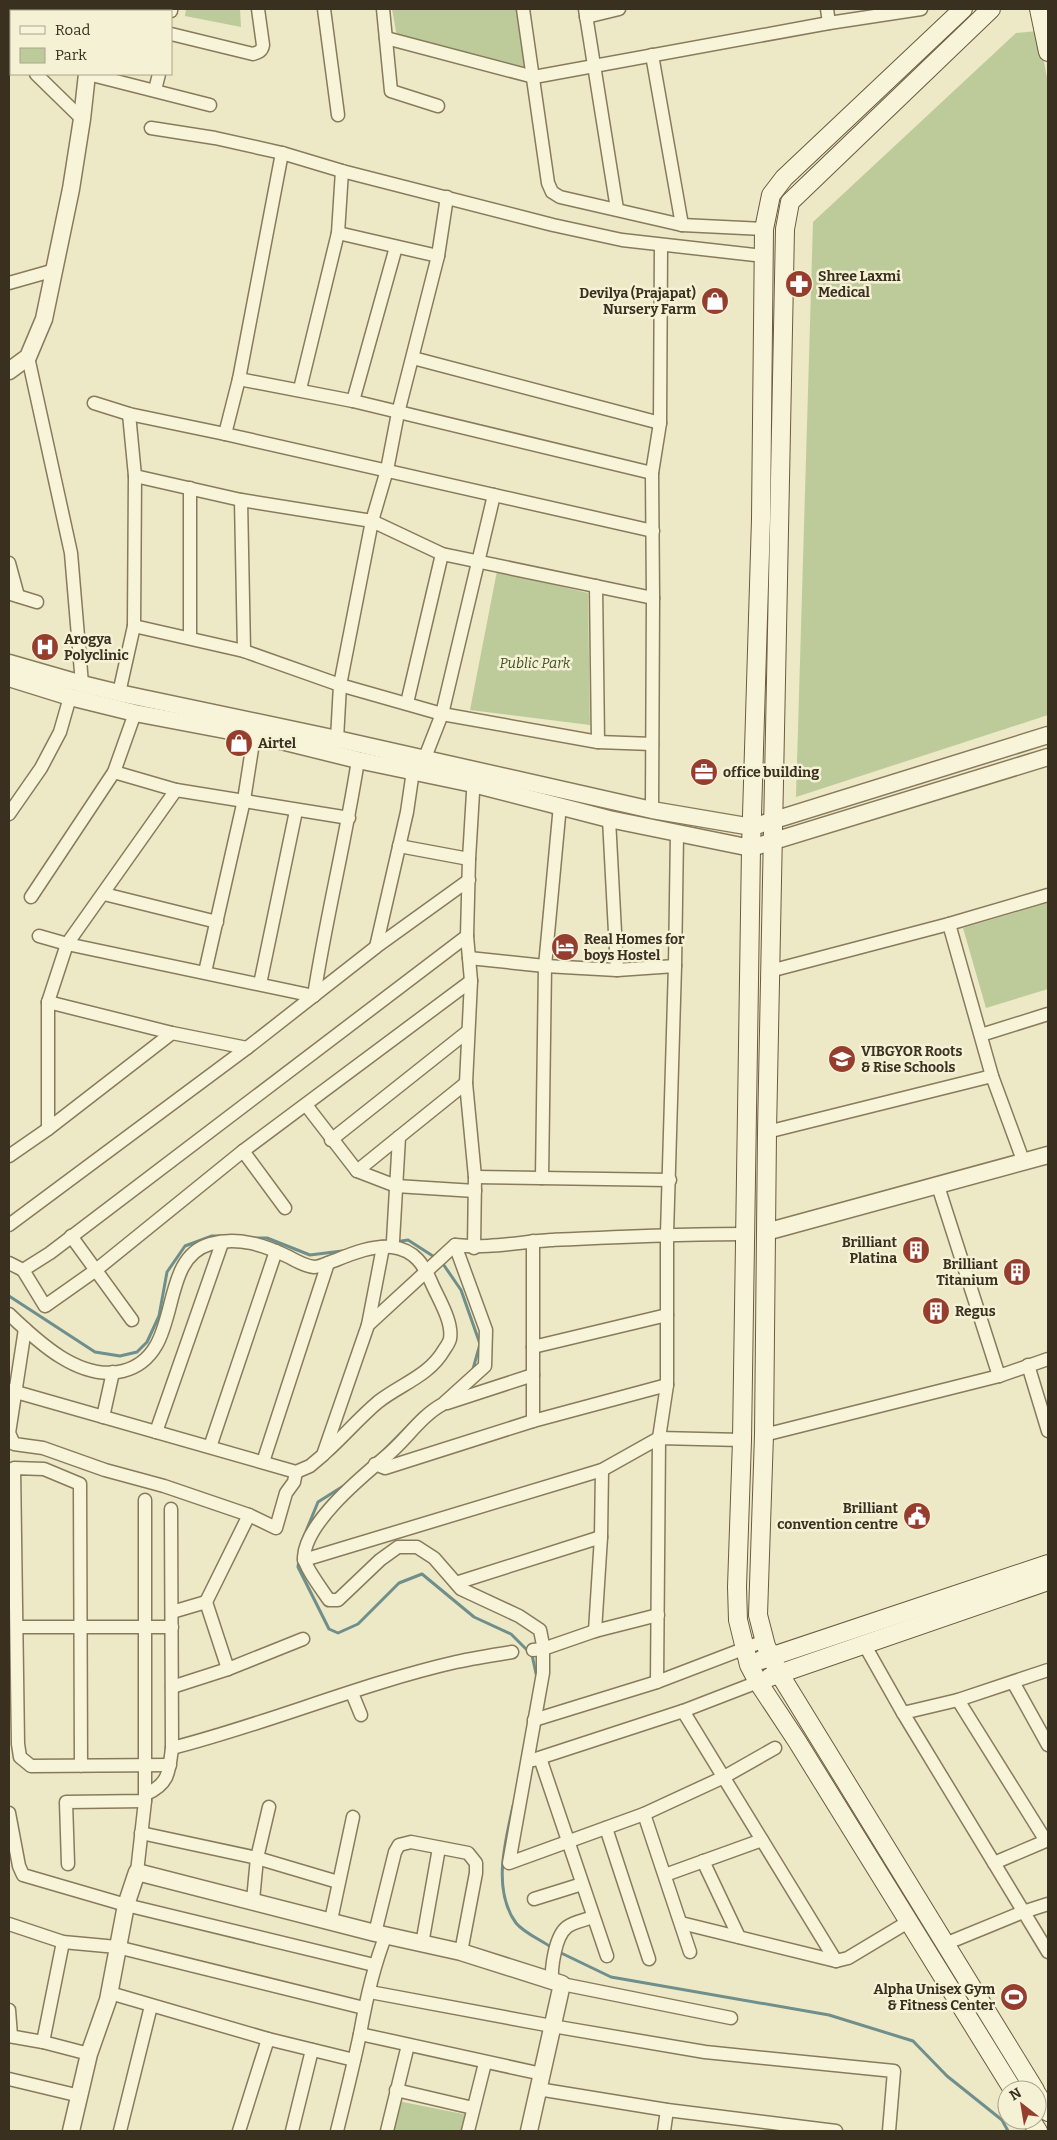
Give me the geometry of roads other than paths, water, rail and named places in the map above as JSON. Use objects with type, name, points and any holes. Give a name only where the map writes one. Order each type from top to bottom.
[{"type":"main road","points":[[991,9],[790,202],[785,230],[767,1132],[764,1435],[758,1615],[768,1649],[779,1673],[1029,2080]]},
{"type":"main road","points":[[1039,9],[1048,52]]},
{"type":"main road","points":[[955,11],[784,178],[771,195],[764,229],[761,519],[751,848],[746,1234],[737,1587],[738,1620],[747,1657],[758,1682],[797,1741],[1007,2080]]},
{"type":"main road","points":[[747,1657],[1048,1564]]},
{"type":"main road","points":[[758,1682],[779,1673],[1048,1581]]},
{"type":"street","points":[[172,34],[253,54],[259,52],[263,45],[258,9]]},
{"type":"street","points":[[324,9],[338,115]]},
{"type":"street","points":[[383,9],[391,91],[438,106]]},
{"type":"street","points":[[524,9],[549,188],[560,197],[682,225],[764,229]]},
{"type":"street","points":[[617,209],[585,13],[619,9]]},
{"type":"street","points":[[827,9],[830,23]]},
{"type":"street","points":[[386,38],[534,77],[830,23],[921,9]]},
{"type":"street","points":[[652,55],[682,225]]},
{"type":"street","points":[[37,75],[82,119]]},
{"type":"street","points":[[9,371],[28,358],[41,330],[55,270],[82,119],[88,75]]},
{"type":"street","points":[[92,75],[210,104]]},
{"type":"street","points":[[155,90],[159,75]]},
{"type":"street","points":[[151,128],[215,138],[282,153],[342,171],[553,225],[622,240],[764,256]]},
{"type":"street","points":[[225,434],[240,379],[282,153]]},
{"type":"street","points":[[300,389],[338,233],[342,171]]},
{"type":"street","points":[[337,739],[340,685],[372,521],[387,470],[398,413],[438,256],[447,197]]},
{"type":"street","points":[[338,233],[438,256]]},
{"type":"street","points":[[652,810],[654,598],[652,473],[660,423],[661,245]]},
{"type":"street","points":[[353,401],[396,246]]},
{"type":"street","points":[[9,284],[55,270]]},
{"type":"street","points":[[28,358],[70,553],[82,684]]},
{"type":"street","points":[[413,358],[660,423]]},
{"type":"street","points":[[240,379],[300,389],[353,401],[652,473]]},
{"type":"street","points":[[94,403],[129,414],[653,530]]},
{"type":"street","points":[[119,693],[134,626],[134,476],[129,414]]},
{"type":"street","points":[[134,476],[241,500],[372,521],[442,554],[654,598]]},
{"type":"street","points":[[190,488],[190,638]]},
{"type":"street","points":[[376,947],[418,766],[442,714],[494,495]]},
{"type":"street","points":[[241,500],[244,652]]},
{"type":"street","points":[[407,703],[442,554]]},
{"type":"street","points":[[9,563],[13,595],[37,602]]},
{"type":"street","points":[[596,586],[598,742]]},
{"type":"street","points":[[134,626],[244,652],[340,685],[442,714],[598,742],[652,744]]},
{"type":"street","points":[[9,663],[119,693],[337,739],[418,766]]},
{"type":"street","points":[[10,681],[135,713],[254,736],[358,760],[418,766],[752,827],[1048,735]]},
{"type":"street","points":[[9,814],[41,768],[60,732],[70,697]]},
{"type":"street","points":[[31,897],[114,772],[135,713]]},
{"type":"street","points":[[205,972],[244,800],[254,736]]},
{"type":"street","points":[[474,777],[560,806],[609,819],[751,848],[1048,757]]},
{"type":"street","points":[[314,996],[322,946],[349,818],[358,760]]},
{"type":"street","points":[[114,772],[176,790],[244,800],[296,811],[349,818]]},
{"type":"street","points":[[474,777],[469,859],[467,936],[471,982],[467,1032],[466,1083],[475,1178],[474,1248]]},
{"type":"street","points":[[48,1129],[48,1002],[67,944],[176,790]]},
{"type":"street","points":[[542,1178],[545,966],[560,806]]},
{"type":"street","points":[[260,984],[296,811]]},
{"type":"street","points":[[609,819],[617,970]]},
{"type":"street","points":[[657,1682],[659,1438],[667,1385],[667,1234],[675,966],[676,834]]},
{"type":"street","points":[[399,846],[469,859]]},
{"type":"street","points":[[9,1225],[247,1048],[376,947],[469,880]]},
{"type":"street","points":[[104,894],[217,922]]},
{"type":"street","points":[[770,971],[949,924],[1048,895]]},
{"type":"street","points":[[949,924],[992,1076],[1024,1163]]},
{"type":"street","points":[[39,936],[67,944],[314,996]]},
{"type":"street","points":[[22,1270],[50,1253],[467,936]]},
{"type":"street","points":[[469,958],[545,966],[617,970],[675,966]]},
{"type":"street","points":[[9,1263],[22,1270],[45,1306],[96,1270],[244,1152],[471,982]]},
{"type":"street","points":[[48,1002],[172,1033],[247,1048]]},
{"type":"street","points":[[981,1035],[1048,1014]]},
{"type":"street","points":[[331,1140],[467,1032]]},
{"type":"street","points":[[9,1156],[48,1129],[172,1033]]},
{"type":"street","points":[[767,1132],[992,1076]]},
{"type":"street","points":[[357,1171],[466,1083]]},
{"type":"street","points":[[306,1105],[331,1140],[357,1171],[396,1186],[475,1191]]},
{"type":"street","points":[[323,1455],[368,1325],[388,1244],[396,1186],[399,1137]]},
{"type":"street","points":[[244,1152],[285,1208]]},
{"type":"street","points":[[766,1232],[1048,1156]]},
{"type":"street","points":[[475,1178],[670,1180]]},
{"type":"street","points":[[938,1186],[999,1376]]},
{"type":"street","points":[[368,1325],[452,1248],[474,1248],[533,1241],[667,1234],[746,1234]]},
{"type":"street","points":[[71,1236],[132,1320]]},
{"type":"street","points":[[533,1241],[533,1421]]},
{"type":"street","points":[[9,1314],[24,1329],[62,1357],[82,1368],[101,1372],[122,1371],[142,1363],[154,1351],[161,1336],[182,1269],[189,1257],[200,1248],[211,1244],[252,1242],[307,1266],[316,1267],[354,1253],[388,1244],[407,1250],[429,1269],[449,1324],[450,1340],[440,1358],[421,1376],[379,1401],[323,1455],[310,1466],[296,1472],[11,1391]]},
{"type":"street","points":[[156,1432],[222,1243]]},
{"type":"street","points":[[444,1404],[485,1366],[486,1330],[452,1248]]},
{"type":"street","points":[[210,1448],[276,1251]]},
{"type":"street","points":[[263,1462],[328,1263]]},
{"type":"street","points":[[533,1347],[667,1315]]},
{"type":"street","points":[[24,1329],[11,1391],[10,1433],[14,1444],[43,1448],[105,1470],[164,1486],[249,1515],[276,1528],[286,1493],[294,1482],[296,1472]]},
{"type":"street","points":[[764,1435],[999,1376],[1048,1359]]},
{"type":"street","points":[[1028,1365],[1048,1431]]},
{"type":"street","points":[[103,1417],[113,1372]]},
{"type":"street","points":[[533,1375],[444,1404],[437,1408],[336,1501],[306,1543],[304,1560],[329,1600],[338,1600],[380,1560],[398,1547],[417,1547],[434,1558],[461,1589],[519,1616],[540,1630],[538,1650],[543,1673],[509,1863],[644,1814],[724,1777],[775,1748]]},
{"type":"street","points":[[375,1464],[385,1468],[533,1421],[667,1385]]},
{"type":"street","points":[[304,1560],[602,1470],[659,1438],[742,1440]]},
{"type":"street","points":[[81,1766],[80,1484],[44,1469],[14,1468],[18,1744],[20,1757],[31,1766],[81,1766],[170,1765]]},
{"type":"street","points":[[595,1631],[602,1537],[602,1470]]},
{"type":"street","points":[[71,2131],[90,2054],[110,1992],[126,1905],[137,1872],[146,1798],[144,1500]]},
{"type":"street","points":[[68,1864],[66,1802],[146,1798],[162,1786],[170,1765],[172,1748],[171,1509]]},
{"type":"street","points":[[228,1669],[206,1602],[249,1515]]},
{"type":"street","points":[[456,1583],[602,1537]]},
{"type":"street","points":[[172,1612],[206,1602]]},
{"type":"street","points":[[538,1650],[595,1631],[658,1615]]},
{"type":"street","points":[[17,1628],[172,1628]]},
{"type":"street","points":[[172,1687],[228,1669],[302,1639]]},
{"type":"street","points":[[864,1644],[903,1714],[1048,1952]]},
{"type":"street","points":[[172,1748],[217,1737],[455,1662],[512,1652]]},
{"type":"street","points":[[534,1720],[657,1682],[747,1657]]},
{"type":"street","points":[[903,1714],[958,1700],[1048,1670]]},
{"type":"street","points":[[526,1762],[683,1711],[758,1682]]},
{"type":"street","points":[[1013,1682],[1043,1727],[1048,1745]]},
{"type":"street","points":[[352,1693],[361,1715]]},
{"type":"street","points":[[958,1700],[1047,1840],[994,1863]]},
{"type":"street","points":[[683,1711],[836,1961]]},
{"type":"street","points":[[540,1758],[607,1956]]},
{"type":"street","points":[[253,1900],[257,1858],[268,1807]]},
{"type":"street","points":[[9,1813],[19,1866],[23,1875],[126,1905],[374,1965]]},
{"type":"street","points":[[644,1814],[690,1952]]},
{"type":"street","points":[[330,1920],[353,1816]]},
{"type":"street","points":[[606,1828],[649,1959]]},
{"type":"street","points":[[141,1833],[257,1858],[338,1882]]},
{"type":"street","points":[[665,1875],[762,1840]]},
{"type":"street","points":[[337,2131],[360,2034],[364,2008],[370,1992],[395,1852],[399,1846],[412,1842],[468,1853],[476,1863],[476,1874],[461,1952]]},
{"type":"street","points":[[422,1944],[439,1848]]},
{"type":"street","points":[[703,1861],[739,1937]]},
{"type":"street","points":[[137,1872],[381,1934],[461,1952],[557,1983],[731,2018]]},
{"type":"street","points":[[534,1899],[582,1884]]},
{"type":"street","points":[[945,1944],[1023,1912],[1048,1904]]},
{"type":"street","points":[[529,2131],[552,2026],[557,1983],[551,1964],[563,1931],[568,1925],[593,1917]]},
{"type":"street","points":[[681,1923],[836,1961],[848,1958],[908,1922]]},
{"type":"street","points":[[9,1924],[63,1942],[117,1947],[364,2008]]},
{"type":"street","points":[[42,2042],[63,1942]]},
{"type":"street","points":[[110,1992],[151,2006],[268,2039],[354,2060]]},
{"type":"street","points":[[370,1992],[705,2052],[894,2072],[889,2131]]},
{"type":"street","points":[[120,2131],[151,2006]]},
{"type":"street","points":[[9,2010],[10,2036],[90,2054]]},
{"type":"street","points":[[360,2034],[485,2062],[540,2082],[667,2110],[836,2131]]},
{"type":"street","points":[[239,2131],[268,2039]]},
{"type":"street","points":[[386,2131],[408,2045]]},
{"type":"street","points":[[292,2131],[312,2050]]},
{"type":"street","points":[[468,2131],[485,2062]]},
{"type":"street","points":[[9,2079],[80,2096]]},
{"type":"street","points":[[396,2090],[474,2108]]},
{"type":"street","points":[[664,2131],[667,2110]]},
{"type":"waterway","points":[[9,1296],[95,1352],[120,1356],[137,1352],[147,1342],[159,1316],[167,1272],[185,1246],[212,1236],[221,1236]]},
{"type":"waterway","points":[[252,1238],[267,1238],[310,1255],[342,1251]]},
{"type":"waterway","points":[[395,1242],[408,1240],[436,1258]]},
{"type":"waterway","points":[[441,1261],[461,1290],[480,1344],[473,1369]]},
{"type":"waterway","points":[[381,1453],[415,1419]]},
{"type":"waterway","points":[[302,1541],[318,1502],[345,1485]]},
{"type":"waterway","points":[[299,1559],[298,1567],[329,1629],[338,1633],[358,1624],[399,1583],[422,1574],[474,1617],[511,1634],[532,1655],[537,1678]]},
{"type":"waterway","points":[[513,1806],[504,1851],[502,1881],[504,1896],[509,1910],[519,1927],[551,1947]]},
{"type":"waterway","points":[[559,1952],[611,1977],[829,2015],[913,2041],[947,2076],[1002,2120],[1008,2131]]},
{"type":"place","name":"Shree Laxmi Medical","points":[[799,284]]},
{"type":"place","name":"Devilya (Prajapat) Nursery Farm","points":[[715,301]]},
{"type":"place","name":"Arogya Polyclinic","points":[[45,647]]},
{"type":"place","name":"Airtel","points":[[239,743]]},
{"type":"place","name":"office building","points":[[704,772]]},
{"type":"place","name":"Real Homes for boys Hostel","points":[[565,947]]},
{"type":"place","name":"VIBGYOR Roots & Rise Schools","points":[[842,1059]]},
{"type":"place","name":"Brilliant Platina","points":[[916,1250]]},
{"type":"place","name":"Brilliant Titanium","points":[[1017,1272]]},
{"type":"place","name":"Regus","points":[[936,1311]]},
{"type":"place","name":"Brilliant convention centre","points":[[917,1516]]},
{"type":"place","name":"Alpha Unisex Gym & Fitness Center","points":[[1014,1997]]},
{"type":"park label","name":"Public Park","points":[[535,663]]}]
